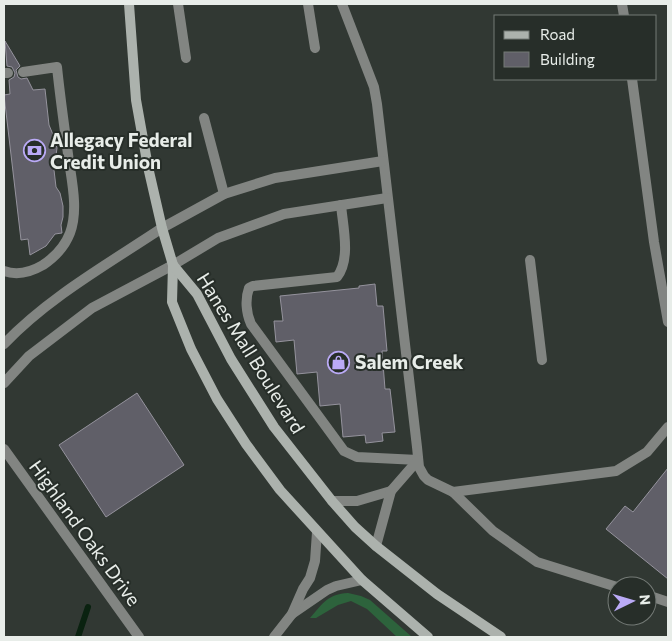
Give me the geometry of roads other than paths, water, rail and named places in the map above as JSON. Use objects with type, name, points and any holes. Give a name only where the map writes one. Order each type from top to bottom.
[{"type":"main road","name":"Hanes Mall Boulevard","points":[[129,4],[136,100],[148,168],[162,228],[173,264],[172,302],[191,349],[217,400],[280,490],[362,580],[428,637]]},
{"type":"main road","name":"Hanes Mall Boulevard","points":[[173,264],[197,294],[231,359],[274,427],[332,501],[355,527],[376,546],[437,594],[501,637]]},
{"type":"street","points":[[178,4],[186,58]]},
{"type":"street","points":[[308,4],[315,48]]},
{"type":"street","points":[[342,4],[374,88],[378,104],[387,198],[419,467],[428,480],[453,492],[493,531],[537,562],[607,584]]},
{"type":"street","points":[[4,271],[22,274],[48,262],[57,254],[70,233],[73,220],[73,195],[57,67],[23,72]]},
{"type":"street","points":[[632,80],[668,322]]},
{"type":"street","points":[[204,118],[224,194]]},
{"type":"street","points":[[4,344],[51,303],[162,228],[224,194],[276,178],[383,161]]},
{"type":"street","points":[[4,383],[29,356],[92,308],[218,238],[284,214],[387,198]]},
{"type":"street","points":[[341,205],[345,249],[343,270],[337,278],[253,286],[249,288],[247,294],[248,317],[251,324],[344,451],[356,457],[418,460]]},
{"type":"street","points":[[530,260],[542,360]]},
{"type":"street","points":[[453,492],[616,470],[647,452],[668,427]]},
{"type":"street","name":"Highland Oaks Drive","points":[[4,449],[139,637]]},
{"type":"street","points":[[376,546],[391,491],[418,460]]},
{"type":"street","points":[[332,501],[357,501],[391,491]]},
{"type":"street","points":[[274,637],[292,614],[314,569],[317,532]]},
{"type":"street","points":[[292,614],[327,590],[362,580]]},
{"type":"waterway","points":[[78,637],[88,607]]},
{"type":"place","name":"Allegacy Federal Credit Union","points":[[34,151]]},
{"type":"place","name":"Salem Creek","points":[[339,362]]}]
